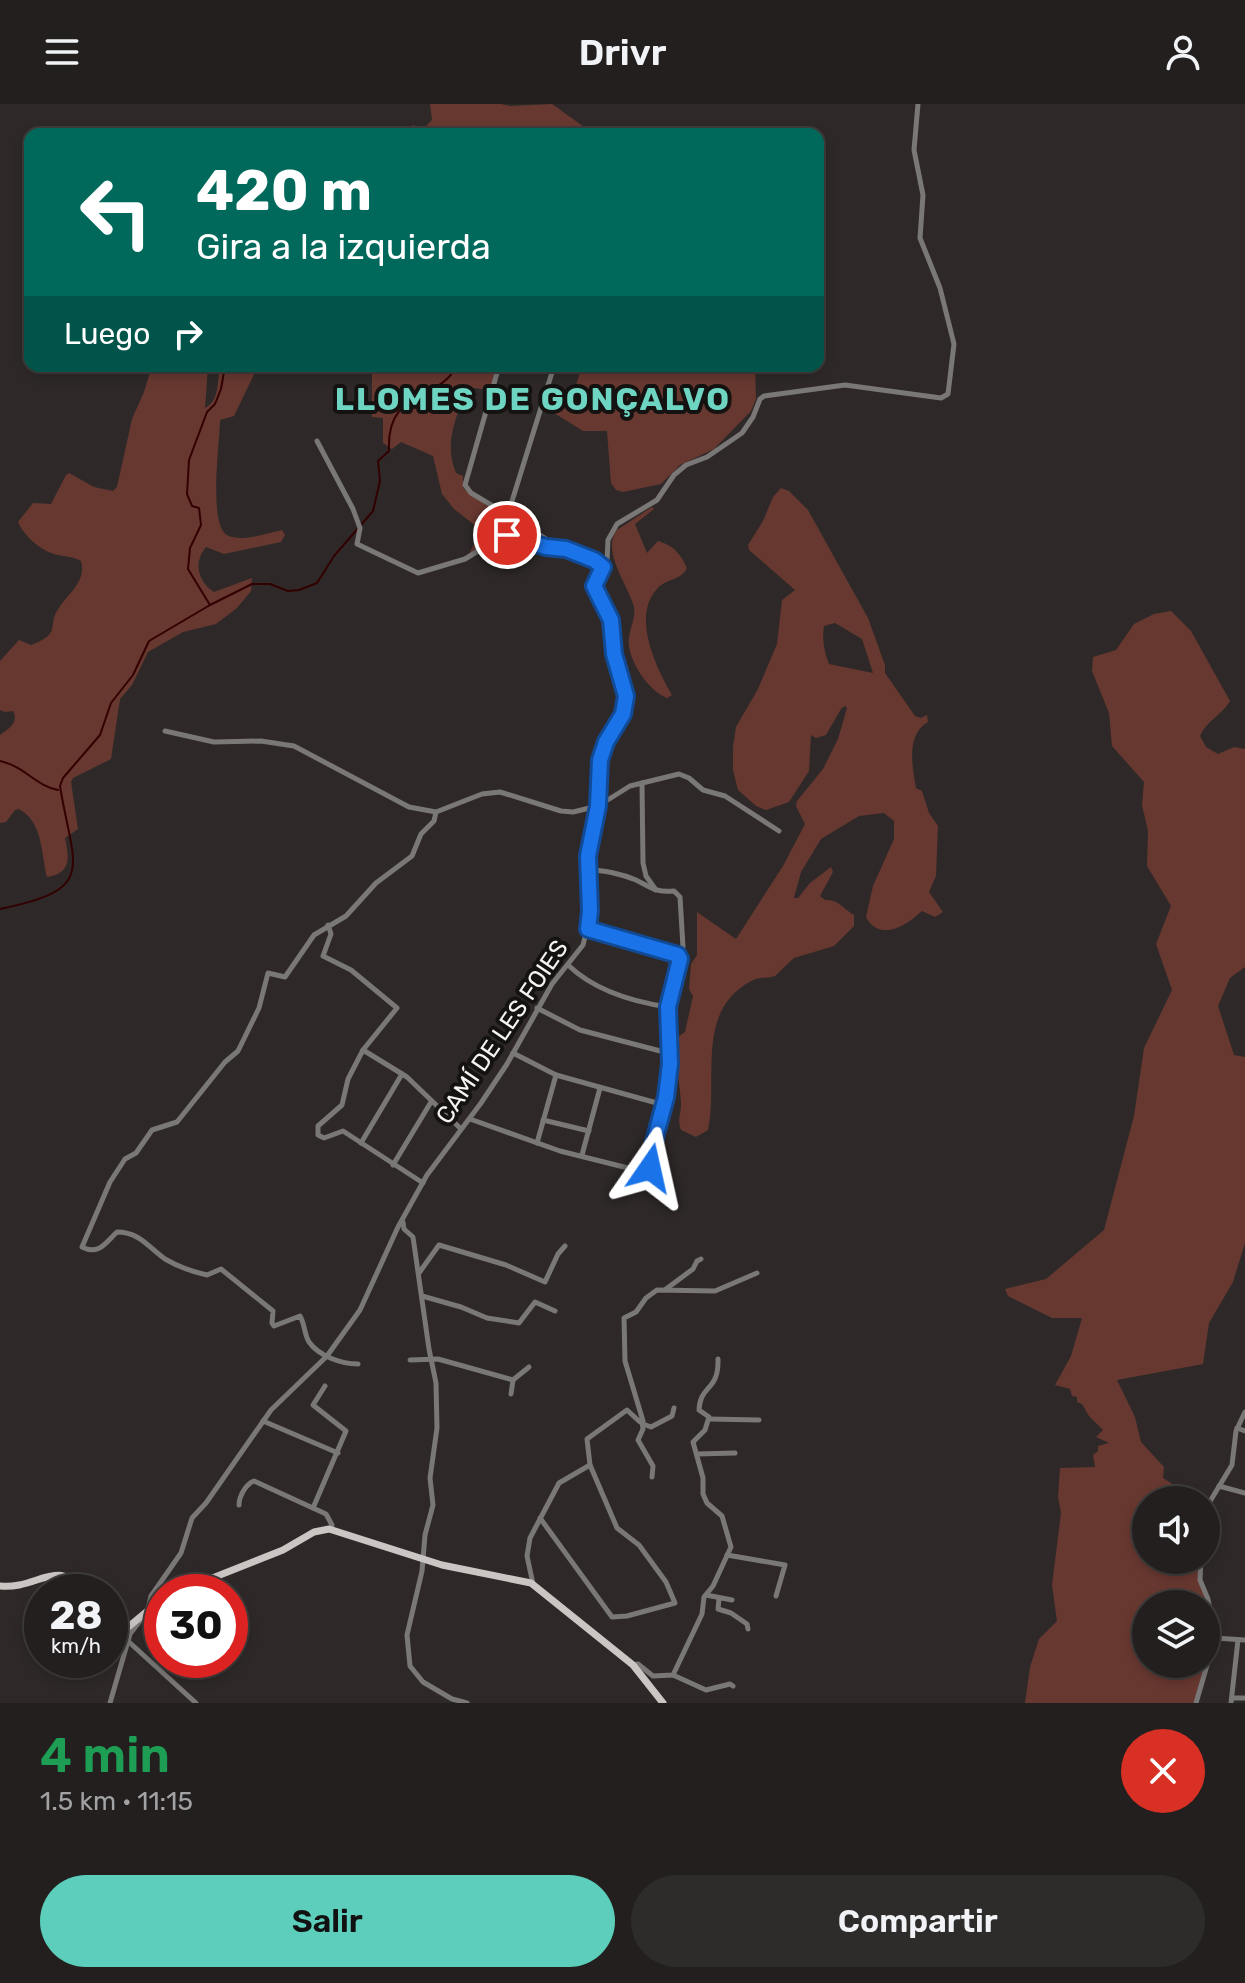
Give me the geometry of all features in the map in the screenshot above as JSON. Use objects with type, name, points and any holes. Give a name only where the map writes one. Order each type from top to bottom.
[{"type":"main road","points":[[222,1574],[283,1550],[314,1532],[331,1530],[424,1559],[533,1584],[633,1665],[663,1703]]},
{"type":"main road","points":[[0,1586],[24,1585]]},
{"type":"main road","points":[[128,1627],[144,1612]]},
{"type":"street","points":[[497,372],[465,484],[471,493],[556,546],[594,560],[603,567],[609,556],[609,535],[617,524],[657,500],[674,475],[686,465],[707,457],[739,436],[764,396],[842,385],[941,398],[947,396],[954,344],[940,288],[920,238],[923,195],[914,150],[918,104]]},
{"type":"street","points":[[508,514],[552,372]]},
{"type":"street","points":[[317,441],[359,526],[357,544],[418,573],[465,559],[501,535],[546,547],[556,546]]},
{"type":"street","name":"CAMÍ DE LES FOIES","points":[[166,1574],[181,1553],[192,1518],[278,1402],[327,1356],[367,1298],[403,1217],[423,1183],[513,1053],[537,1008],[581,950],[588,929],[588,856],[598,806],[597,776],[601,755],[623,714],[626,696],[614,654],[611,620],[594,586],[603,567]]},
{"type":"street","points":[[165,731],[214,742],[261,741],[294,746],[409,807],[436,812],[490,792],[512,794],[561,811],[573,812],[598,806],[625,788],[674,774],[684,775],[699,788],[725,796],[779,831]]},
{"type":"street","points":[[642,783],[643,863],[645,873],[657,892]]},
{"type":"street","points":[[358,1364],[344,1364],[327,1356],[308,1340],[300,1316],[274,1326],[273,1311],[221,1269],[207,1275],[175,1265],[147,1242],[122,1231],[117,1232],[105,1246],[95,1250],[82,1247],[110,1182],[125,1159],[136,1153],[152,1130],[177,1122],[225,1062],[233,1057],[259,1008],[268,973],[285,977],[314,935],[346,916],[376,883],[412,856],[421,834],[434,821],[436,812]]},
{"type":"street","points":[[589,870],[634,879],[657,892],[674,891],[680,897],[683,947],[678,955],[680,962],[668,1007],[670,1064],[664,1105],[651,1153],[642,1169],[645,1178],[650,1175],[651,1153]]},
{"type":"street","points":[[328,925],[331,934],[323,956],[351,970],[397,1008],[363,1050],[348,1079],[342,1105],[322,1121],[317,1131],[324,1138],[343,1131],[423,1183]]},
{"type":"street","points":[[588,929],[678,955]]},
{"type":"street","points":[[568,965],[624,997],[668,1007]]},
{"type":"street","points":[[537,1008],[580,1030],[668,1053]]},
{"type":"street","points":[[363,1050],[402,1074],[460,1128]]},
{"type":"street","points":[[513,1053],[556,1075],[664,1105]]},
{"type":"street","points":[[361,1143],[402,1074]]},
{"type":"street","points":[[537,1143],[556,1075]]},
{"type":"street","points":[[582,1155],[600,1088]]},
{"type":"street","points":[[393,1165],[431,1102]]},
{"type":"street","points":[[470,1119],[537,1143],[651,1170]]},
{"type":"street","points":[[543,1120],[589,1131]]},
{"type":"street","points":[[403,1217],[404,1229],[413,1237],[419,1274],[436,1383],[437,1428],[430,1478],[433,1505],[407,1635],[410,1666],[423,1682],[452,1699],[467,1703]]},
{"type":"street","points":[[419,1274],[439,1245],[506,1265],[546,1282],[557,1256],[565,1246]]},
{"type":"street","points":[[652,1477],[653,1466],[638,1440],[642,1423],[625,1361],[622,1324],[624,1318],[639,1310],[649,1295],[666,1289],[701,1259]]},
{"type":"street","points":[[666,1289],[715,1291],[757,1273]]},
{"type":"street","points":[[422,1296],[487,1318],[519,1323],[535,1302],[555,1311]]},
{"type":"street","points":[[410,1360],[431,1358],[513,1380]]},
{"type":"street","points":[[718,1359],[716,1381],[699,1399],[699,1410],[709,1419],[759,1420]]},
{"type":"street","points":[[511,1394],[513,1380],[519,1372],[529,1367]]},
{"type":"street","points":[[313,1508],[338,1453],[345,1429],[313,1405],[325,1386]]},
{"type":"street","points":[[540,1518],[611,1616],[627,1616],[671,1605],[675,1601],[666,1582],[639,1545],[617,1528],[590,1465],[587,1439],[627,1410],[651,1427],[672,1416],[674,1408]]},
{"type":"street","points":[[1219,1486],[1233,1462],[1237,1428],[1245,1412]]},
{"type":"street","points":[[673,1675],[702,1614],[706,1595],[713,1586],[730,1542],[722,1516],[707,1503],[703,1494],[693,1442],[705,1430],[709,1419]]},
{"type":"street","points":[[263,1421],[338,1453]]},
{"type":"street","points":[[1237,1428],[1245,1431]]},
{"type":"street","points":[[697,1454],[735,1453]]},
{"type":"street","points":[[533,1584],[526,1551],[540,1518],[559,1483],[590,1465]]},
{"type":"street","points":[[239,1505],[249,1483],[254,1481],[326,1514],[332,1525],[331,1530]]},
{"type":"street","points":[[1220,1486],[1245,1493]]},
{"type":"street","points":[[727,1555],[785,1565],[776,1596]]},
{"type":"street","points":[[706,1595],[732,1600]]},
{"type":"street","points":[[719,1599],[718,1609],[731,1613],[747,1624],[748,1629]]},
{"type":"street","name":"CAMÍ DE LES FOIES","points":[[110,1703],[130,1634],[144,1614]]},
{"type":"street","points":[[1220,1638],[1241,1640],[1231,1701],[1245,1698]]},
{"type":"street","points":[[129,1642],[196,1703]]},
{"type":"street","points":[[633,1665],[638,1664],[653,1676],[673,1675],[706,1690],[730,1684],[733,1686]]},
{"type":"street","points":[[1196,1703],[1203,1678]]},
{"type":"shaded area","points":[[430,104],[552,104],[586,128],[424,128],[432,120]]},
{"type":"shaded area","points":[[150,372],[208,372],[205,408],[216,396],[219,372],[255,372],[234,416],[220,420],[216,481],[218,515],[221,528],[233,537],[254,537],[282,530],[285,535],[281,542],[224,554],[206,547],[199,571],[209,588],[214,592],[252,578],[251,591],[237,608],[216,624],[183,632],[148,652],[132,685],[120,699],[111,759],[73,778],[71,782],[78,829],[65,838],[68,858],[65,868],[47,877],[40,839],[27,815],[19,809],[15,810],[6,822],[0,823],[0,735],[10,728],[15,719],[13,711],[0,710],[0,661],[19,640],[31,645],[48,636],[57,611],[77,584],[82,570],[81,561],[51,553],[36,544],[18,522],[33,503],[51,504],[69,473],[94,487],[113,491],[117,487],[132,419]]},
{"type":"shaded area","points":[[369,372],[495,372],[490,390],[474,388],[465,393],[452,433],[451,452],[456,473],[463,476],[463,488],[526,528],[521,535],[503,532],[469,554],[481,530],[454,509],[442,494],[433,456],[401,442],[392,449],[383,443],[383,418],[372,417],[372,375]]},
{"type":"shaded area","points":[[580,372],[755,372],[756,399],[751,411],[714,449],[680,465],[661,484],[623,492],[616,490],[611,483],[607,431],[583,431],[551,411],[573,395]]},
{"type":"shaded area","points":[[781,488],[789,491],[808,510],[868,618],[885,673],[915,716],[921,718],[927,715],[928,722],[921,727],[913,742],[912,761],[916,788],[922,791],[929,813],[938,826],[936,876],[929,892],[943,912],[935,917],[922,911],[909,922],[886,930],[872,925],[866,917],[873,886],[894,839],[894,821],[884,813],[859,816],[821,839],[801,872],[794,898],[798,898],[810,883],[831,867],[833,872],[820,896],[838,903],[854,915],[854,926],[834,946],[794,958],[775,976],[754,979],[733,994],[722,1010],[715,1029],[708,1130],[696,1137],[681,1130],[680,1126],[676,1038],[685,1032],[693,996],[689,989],[691,964],[697,955],[697,912],[736,939],[783,866],[805,824],[796,806],[797,801],[823,769],[838,739],[847,708],[841,709],[826,735],[816,738],[811,735],[809,771],[789,802],[766,810],[756,806],[738,790],[733,770],[736,727],[758,689],[777,644],[782,600],[795,590],[749,550],[748,545],[773,497]],"holes":[[[835,623],[862,639],[873,673],[829,664],[824,645],[824,626]]]},
{"type":"shaded area","points":[[652,507],[654,509],[635,524],[647,553],[658,541],[664,543],[676,551],[687,568],[657,589],[646,614],[649,643],[672,695],[667,698],[646,681],[631,655],[629,638],[634,607],[612,548],[617,530]]},
{"type":"shaded area","points":[[1171,611],[1191,631],[1230,701],[1200,736],[1206,747],[1218,754],[1234,747],[1245,749],[1245,967],[1230,978],[1218,1006],[1234,1055],[1245,1057],[1245,1243],[1233,1282],[1209,1323],[1203,1364],[1117,1380],[1135,1417],[1141,1442],[1164,1467],[1163,1478],[1174,1485],[1132,1486],[1132,1574],[1199,1574],[1203,1590],[1132,1590],[1132,1678],[1201,1678],[1194,1703],[1025,1703],[1030,1667],[1039,1639],[1057,1621],[1052,1585],[1061,1513],[1058,1497],[1060,1468],[1095,1467],[1093,1455],[1098,1451],[1098,1446],[1109,1443],[1096,1437],[1103,1430],[1077,1402],[1077,1397],[1072,1396],[1070,1389],[1055,1385],[1071,1356],[1082,1318],[1052,1318],[1008,1296],[1005,1289],[1046,1279],[1104,1230],[1134,1116],[1144,1048],[1172,990],[1156,944],[1171,906],[1147,866],[1148,831],[1142,805],[1144,782],[1112,746],[1109,713],[1092,671],[1093,657],[1116,650],[1134,624],[1154,614]]},
{"type":"waterway","points":[[0,909],[53,893],[66,883],[72,871],[73,856],[60,786],[63,778],[100,735],[111,703],[133,675],[149,641],[210,605],[188,569],[190,548],[201,525],[199,508],[192,506],[187,494],[189,460],[207,412],[215,404],[221,389],[224,372]]},
{"type":"waterway","points":[[210,605],[252,584],[270,584],[288,591],[317,583],[334,556],[373,511],[380,481],[378,461],[389,451],[395,416],[404,406],[437,386],[452,372]]},
{"type":"waterway","points":[[0,761],[58,790]]},
{"type":"district","name":"LLOMES DE GONÇALVO","points":[[533,399]]},
{"type":"route","points":[[507,535],[546,547],[566,549],[603,567],[594,586],[611,620],[614,654],[626,705],[604,745],[597,776],[599,800],[588,856],[588,929],[678,955],[680,959],[668,1007],[670,1064],[666,1097],[650,1168]]}]
